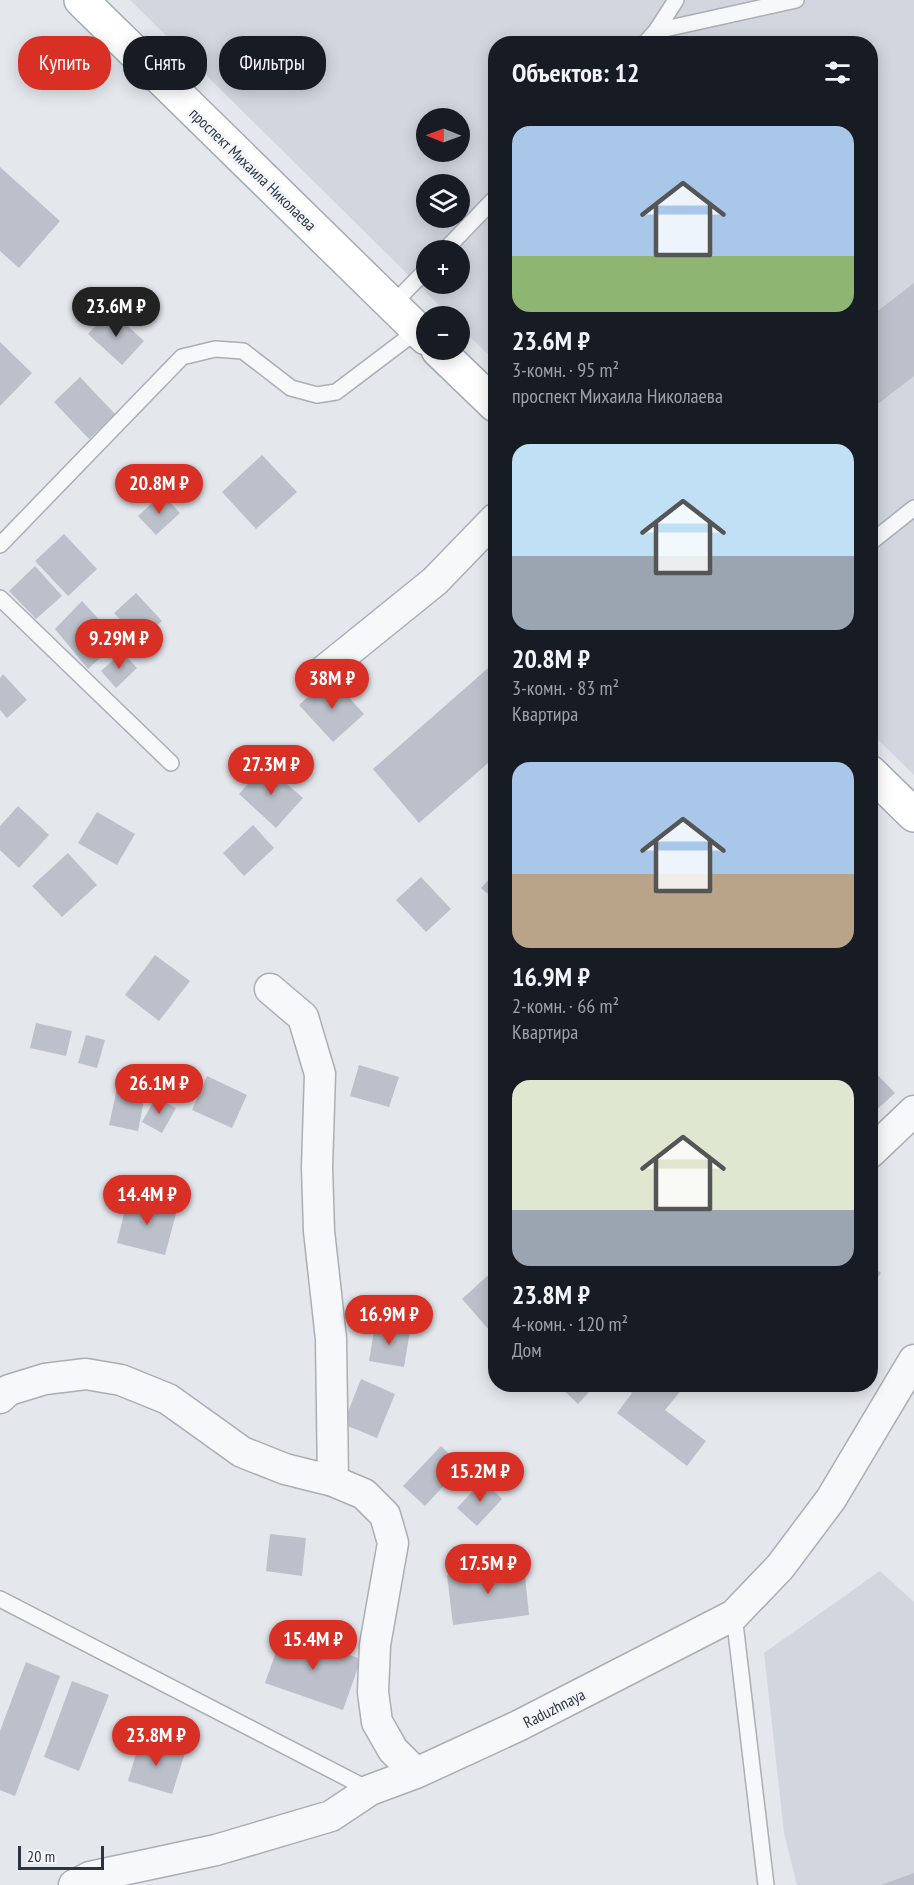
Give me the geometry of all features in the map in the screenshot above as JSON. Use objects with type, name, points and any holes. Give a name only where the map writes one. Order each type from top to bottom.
[{"type":"main road","name":"проспект Михаила Николаева","points":[[81,0],[416,327]]},
{"type":"main road","name":"проспект Михаила Николаева","points":[[449,360],[488,398]]},
{"type":"main road","points":[[878,780],[914,815]]},
{"type":"street","points":[[320,674],[435,581],[488,526]]},
{"type":"street","points":[[270,989],[303,1017],[320,1074],[317,1167],[319,1231],[331,1339],[333,1481]]},
{"type":"street","points":[[878,1145],[914,1111]]},
{"type":"street","name":"Raduzhnaya","points":[[74,1885],[90,1877],[216,1850],[331,1816],[370,1790],[416,1773],[518,1726],[735,1615],[780,1567],[831,1499],[914,1360]]},
{"type":"street","points":[[0,1398],[9,1390],[45,1380],[86,1374],[121,1380],[168,1399],[242,1452],[285,1469],[333,1481],[364,1494],[385,1515],[393,1543],[375,1645],[373,1692],[377,1722],[393,1750],[416,1773]]},
{"type":"lane","points":[[651,36],[676,0]]},
{"type":"lane","points":[[656,31],[796,0]]},
{"type":"lane","points":[[455,240],[488,205]]},
{"type":"lane","points":[[393,304],[416,280]]},
{"type":"lane","points":[[0,545],[182,357],[215,349],[243,351],[291,388],[317,394],[336,392],[416,346]]},
{"type":"lane","points":[[878,537],[914,508]]},
{"type":"lane","points":[[0,598],[171,764]]},
{"type":"lane","points":[[0,1599],[370,1790]]},
{"type":"lane","points":[[735,1615],[766,1885]]},
{"type":"shaded area","points":[[130,0],[914,0],[914,775],[878,740],[878,36],[488,36],[488,354],[470,337],[470,306],[440,306],[428,294],[470,294],[470,240],[416,240],[416,282],[221,90],[326,90],[326,36],[219,36],[219,88],[207,76],[207,36],[166,36]]},
{"type":"shaded area","points":[[880,1571],[914,1602],[914,1885],[797,1885],[784,1833],[764,1653]]},
{"type":"building","points":[[0,167],[60,221],[19,268],[0,251]]},
{"type":"building","points":[[914,283],[914,376],[878,404],[878,311]]},
{"type":"building","points":[[110,310],[144,341],[122,365],[88,334]]},
{"type":"building","points":[[0,342],[32,373],[0,406]]},
{"type":"building","points":[[80,377],[115,414],[89,439],[54,402]]},
{"type":"building","points":[[262,455],[297,492],[256,529],[222,492]]},
{"type":"building","points":[[162,494],[180,513],[156,535],[138,516]]},
{"type":"building","points":[[64,534],[97,569],[68,596],[35,561]]},
{"type":"building","points":[[35,566],[62,596],[36,619],[9,591]]},
{"type":"building","points":[[136,593],[162,621],[140,641],[114,613]]},
{"type":"building","points":[[82,601],[119,641],[88,669],[55,629]]},
{"type":"building","points":[[122,652],[137,668],[116,688],[101,671]]},
{"type":"building","points":[[488,668],[488,763],[419,823],[373,769]]},
{"type":"building","points":[[3,674],[27,700],[7,718],[0,710],[0,678]]},
{"type":"building","points":[[330,677],[364,714],[333,742],[299,705]]},
{"type":"building","points":[[265,765],[303,798],[276,828],[239,794]]},
{"type":"building","points":[[18,806],[49,835],[19,868],[0,850],[0,826]]},
{"type":"building","points":[[97,812],[135,834],[117,865],[78,843]]},
{"type":"building","points":[[253,825],[274,848],[244,876],[223,853]]},
{"type":"building","points":[[68,853],[97,885],[62,917],[32,886]]},
{"type":"building","points":[[421,877],[451,909],[426,932],[396,900]]},
{"type":"building","points":[[488,880],[488,894],[481,888]]},
{"type":"building","points":[[155,955],[190,981],[159,1021],[125,995]]},
{"type":"building","points":[[36,1023],[72,1031],[66,1056],[30,1048]]},
{"type":"building","points":[[86,1035],[105,1040],[97,1068],[78,1063]]},
{"type":"building","points":[[359,1065],[399,1077],[389,1107],[350,1096]]},
{"type":"building","points":[[878,1075],[895,1093],[878,1109]]},
{"type":"building","points":[[207,1076],[247,1095],[232,1128],[192,1110]]},
{"type":"building","points":[[118,1084],[146,1090],[138,1131],[109,1125]]},
{"type":"building","points":[[156,1097],[176,1108],[162,1133],[142,1122]]},
{"type":"building","points":[[128,1197],[177,1210],[165,1255],[117,1243]]},
{"type":"building","points":[[488,1275],[488,1329],[462,1299]]},
{"type":"building","points":[[375,1325],[410,1331],[404,1367],[369,1361]]},
{"type":"building","points":[[361,1379],[395,1394],[377,1438],[343,1424]]},
{"type":"building","points":[[565,1392],[589,1392],[578,1404]]},
{"type":"building","points":[[630,1392],[680,1392],[665,1410],[706,1441],[687,1466],[617,1413],[632,1393]]},
{"type":"building","points":[[441,1446],[462,1466],[425,1506],[403,1486]]},
{"type":"building","points":[[483,1480],[502,1499],[477,1526],[457,1508]]},
{"type":"building","points":[[270,1534],[306,1538],[302,1576],[266,1571]]},
{"type":"building","points":[[524,1566],[529,1615],[453,1625],[447,1575]]},
{"type":"building","points":[[283,1632],[361,1659],[343,1710],[265,1683]]},
{"type":"building","points":[[26,1662],[60,1676],[15,1796],[0,1790],[0,1731]]},
{"type":"building","points":[[72,1681],[109,1695],[79,1771],[44,1757]]},
{"type":"building","points":[[140,1740],[185,1753],[172,1794],[128,1781]]},
{"type":"building","points":[[914,1873],[914,1885],[881,1885]]}]
